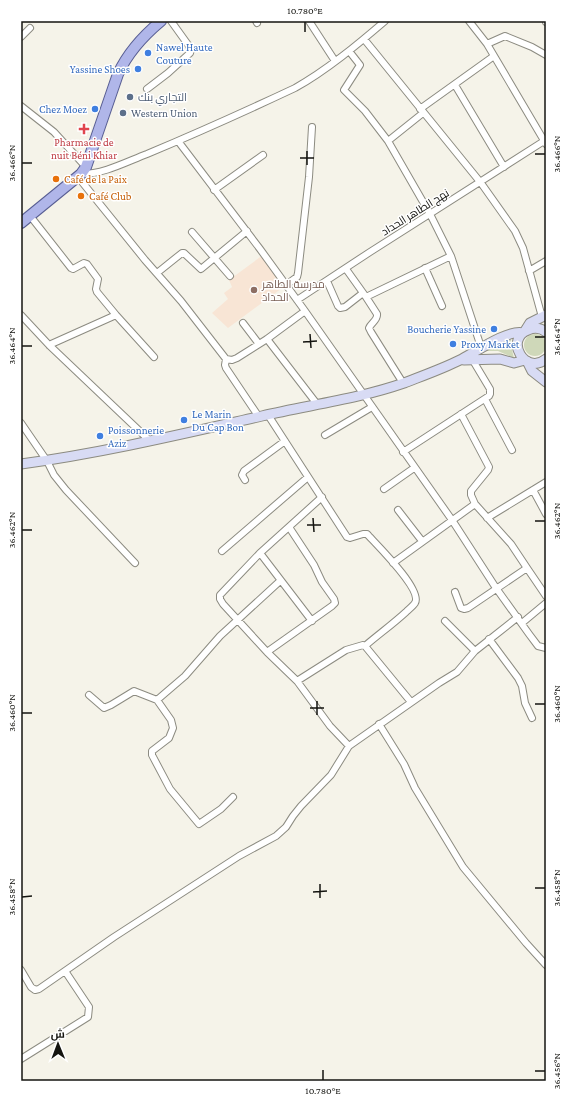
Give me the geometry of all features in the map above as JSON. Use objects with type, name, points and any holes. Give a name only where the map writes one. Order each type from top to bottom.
[{"type":"main road","points":[[21,223],[31,217],[81,173],[121,68],[140,40],[161,21]]},
{"type":"street","points":[[147,89],[168,73],[190,53],[191,50],[189,46],[171,21]]},
{"type":"street","points":[[309,21],[335,61]]},
{"type":"street","points":[[81,173],[90,174],[105,171],[178,141],[295,88],[312,78],[349,51],[385,21]]},
{"type":"street","points":[[469,21],[494,56],[545,143]]},
{"type":"street","points":[[21,37],[30,28]]},
{"type":"street","points":[[486,44],[505,36],[546,54]]},
{"type":"street","points":[[364,39],[481,183],[520,239],[544,316],[530,323],[518,341],[518,349],[532,371],[546,382]]},
{"type":"street","points":[[349,51],[360,65],[344,90],[365,111],[388,141],[430,214],[451,256],[481,347]]},
{"type":"street","points":[[388,141],[422,111],[494,56]]},
{"type":"street","points":[[455,85],[504,167]]},
{"type":"street","points":[[21,106],[54,132],[81,173],[157,273],[226,359],[232,360],[237,358],[305,311]]},
{"type":"street","points":[[286,285],[296,277],[298,273],[309,177],[312,127]]},
{"type":"street","points":[[178,141],[305,311],[452,520],[496,588],[538,646],[546,648]]},
{"type":"street","name":"نهج الطاهر الحداد","points":[[297,300],[504,167],[545,143]]},
{"type":"street","points":[[214,190],[263,154]]},
{"type":"street","points":[[31,217],[71,268],[74,269],[84,263],[87,264],[98,279],[96,291],[116,316],[154,357]]},
{"type":"street","points":[[157,273],[182,253],[184,253],[199,268],[201,268],[246,231]]},
{"type":"street","points":[[192,232],[230,276]]},
{"type":"street","points":[[327,280],[340,308],[345,307],[365,295],[451,256]]},
{"type":"street","points":[[529,271],[546,261]]},
{"type":"street","points":[[425,268],[442,306]]},
{"type":"street","points":[[346,269],[377,314],[376,320],[370,325],[369,328],[403,383]]},
{"type":"street","points":[[21,315],[49,345],[150,441]]},
{"type":"street","points":[[49,345],[116,316]]},
{"type":"street","points":[[243,323],[259,344]]},
{"type":"street","points":[[21,464],[47,461],[150,441],[363,394],[403,383],[460,360],[481,347],[513,333],[524,332],[535,328],[546,332]]},
{"type":"street","points":[[267,338],[317,404]]},
{"type":"street","points":[[226,359],[226,368],[263,416],[285,441],[347,537],[350,538],[367,534],[393,562],[413,589],[416,598],[415,603],[365,646],[361,645],[346,650],[297,681]]},
{"type":"street","points":[[403,452],[485,399],[490,394],[490,389],[472,359]]},
{"type":"street","points":[[460,360],[500,359],[514,363],[526,361],[538,363],[546,359]]},
{"type":"street","points":[[485,399],[512,450]]},
{"type":"street","points":[[325,435],[372,407]]},
{"type":"street","points":[[461,414],[489,467],[471,491],[475,504],[511,544],[546,596]]},
{"type":"street","points":[[21,423],[47,461],[54,475],[66,490],[135,563]]},
{"type":"street","points":[[245,480],[242,475],[244,471],[285,441]]},
{"type":"street","points":[[384,489],[414,468]]},
{"type":"street","points":[[222,551],[308,477]]},
{"type":"street","points":[[487,518],[546,482]]},
{"type":"street","points":[[533,490],[546,514]]},
{"type":"street","points":[[322,497],[260,553],[220,595],[221,601],[238,620],[267,652],[297,681],[330,726],[348,746]]},
{"type":"street","points":[[393,562],[475,504]]},
{"type":"street","points":[[398,510],[422,541]]},
{"type":"street","points":[[267,652],[335,603],[322,582],[314,565],[289,527]]},
{"type":"street","points":[[260,553],[312,621]]},
{"type":"street","points":[[455,592],[462,608],[468,608],[527,568]]},
{"type":"street","points":[[157,700],[184,676],[220,636],[280,580]]},
{"type":"street","points":[[522,623],[546,603]]},
{"type":"street","points":[[21,970],[35,990],[41,987],[114,937],[239,856],[276,836],[286,828],[293,816],[331,775],[348,746],[456,672],[475,651],[518,617]]},
{"type":"street","points":[[445,621],[475,651]]},
{"type":"street","points":[[489,639],[518,678],[522,686],[525,703],[532,718]]},
{"type":"street","points":[[365,646],[411,702]]},
{"type":"street","points":[[89,695],[104,708],[134,691],[157,700],[171,720],[173,728],[169,738],[152,751],[152,755],[170,789],[199,824],[233,797]]},
{"type":"street","points":[[379,724],[404,764],[415,788],[463,867],[546,965]]},
{"type":"street","points":[[21,1059],[88,1017],[89,1007],[65,971]]},
{"type":"shaded area","name":"مدرسة الطاهر الحداد","points":[[263,255],[285,286],[228,328],[212,313],[228,299],[224,293],[232,287],[229,280]]},
{"type":"green space","points":[[535,334],[543,337],[546,345],[543,353],[535,356],[527,353],[524,345],[527,337]]},
{"type":"green space","points":[[511,338],[514,358],[498,351],[483,351]]},
{"type":"place","name":"Nawel Haute Couture","points":[[148,53]]},
{"type":"place","name":"Yassine Shoes","points":[[138,69]]},
{"type":"place","name":"التجاري بنك","points":[[130,97]]},
{"type":"place","name":"Chez Moez","points":[[95,109]]},
{"type":"place","name":"Western Union","points":[[123,113]]},
{"type":"place","name":"Pharmacie de nuit Béni Khiar","points":[[84,129]]},
{"type":"place","name":"Café de la Paix","points":[[56,179]]},
{"type":"place","name":"Café Club","points":[[81,196]]},
{"type":"place","name":"مدرسة الطاهر الحداد","points":[[254,290]]},
{"type":"place","name":"Boucherie Yassine","points":[[494,329]]},
{"type":"place","name":"Proxy Market","points":[[453,344]]},
{"type":"place","name":"Le Marin Du Cap Bon","points":[[184,420]]},
{"type":"place","name":"Poissonnerie Aziz","points":[[100,436]]}]
